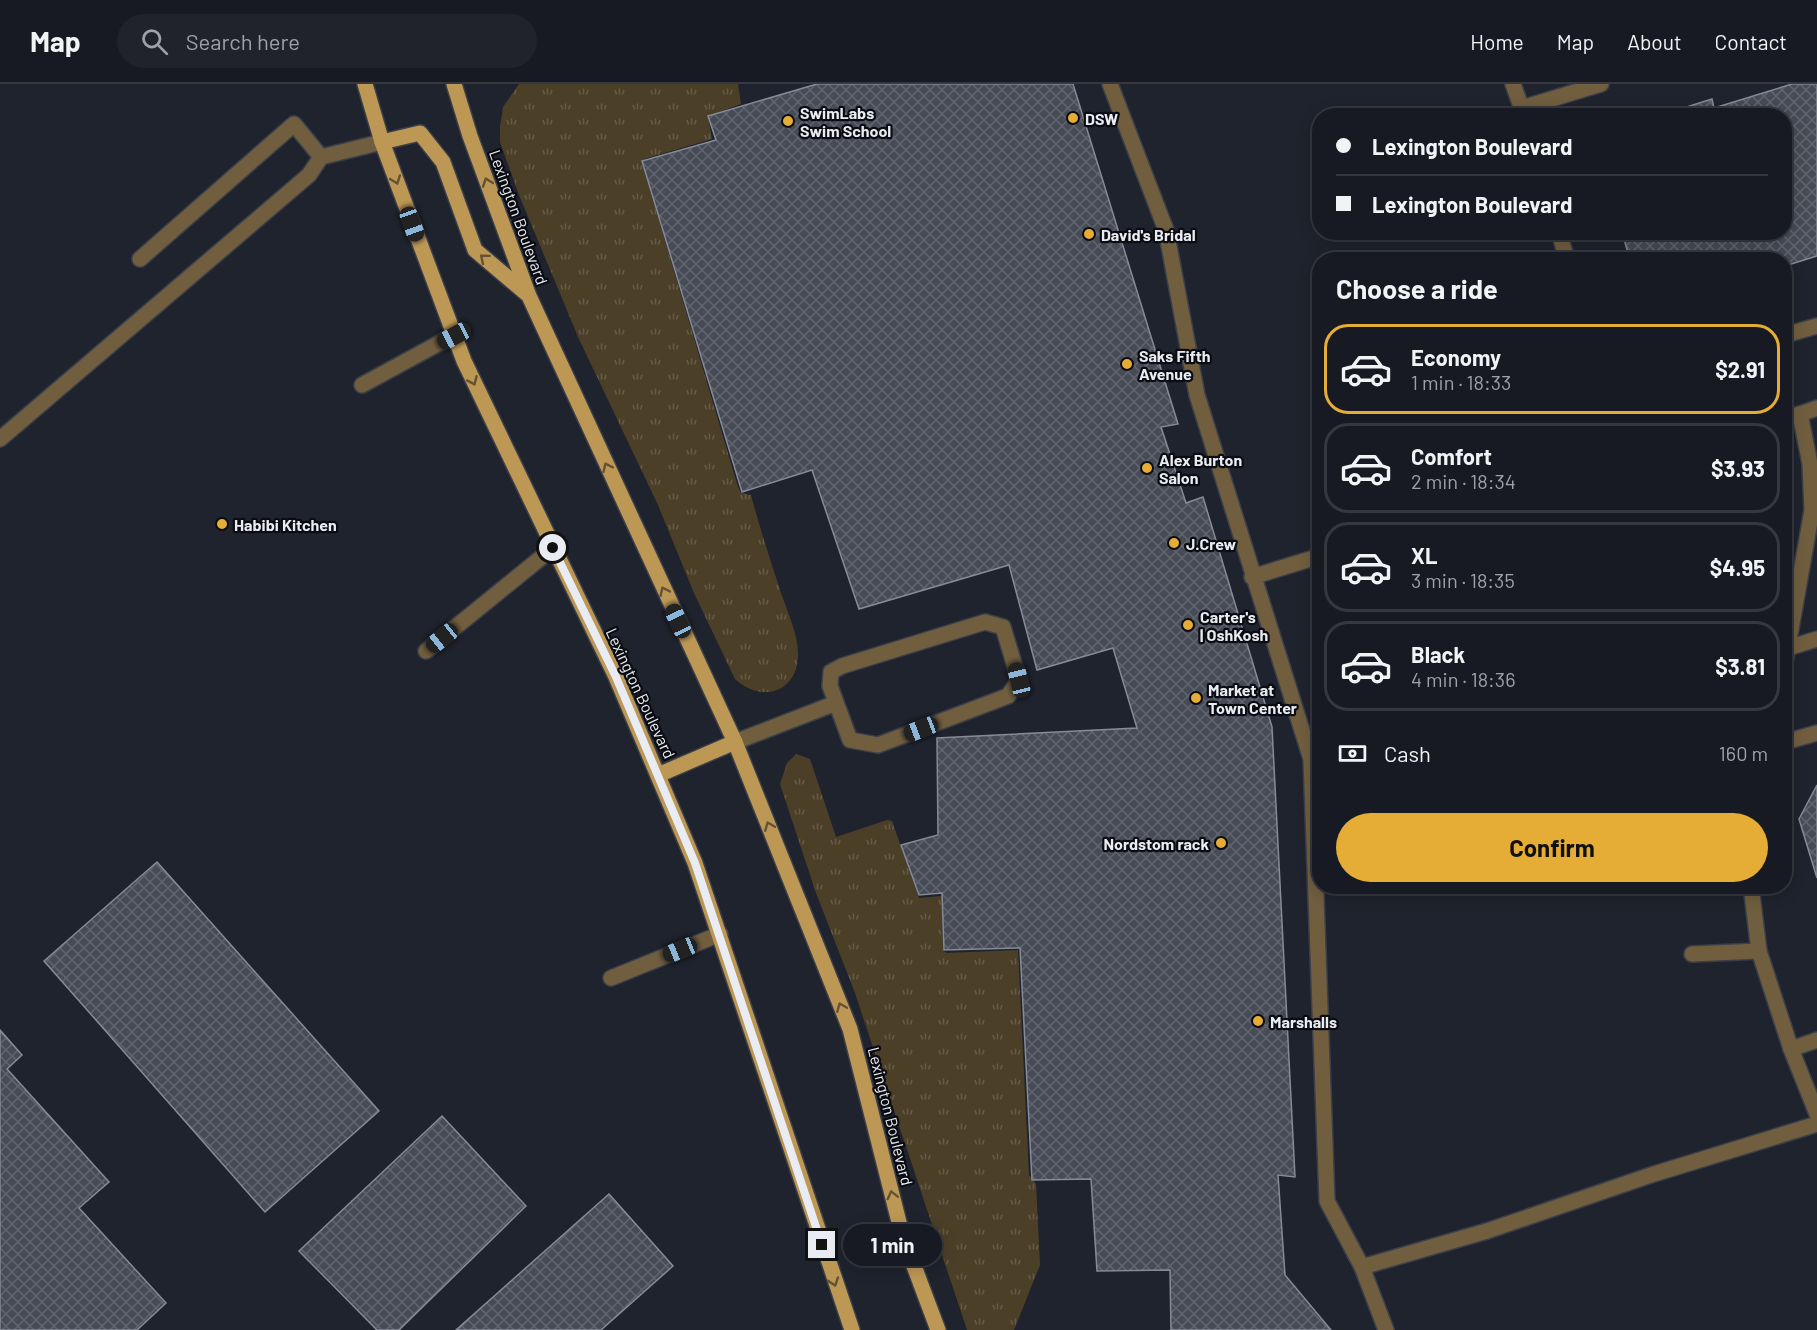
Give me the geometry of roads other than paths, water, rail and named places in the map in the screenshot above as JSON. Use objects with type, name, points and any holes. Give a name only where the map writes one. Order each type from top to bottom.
[{"type":"main road","name":"Lexington Boulevard","points":[[364,84],[382,142],[454,336],[495,429],[616,677],[658,775],[720,934],[772,1096],[852,1330]]},
{"type":"main road","name":"Lexington Boulevard","points":[[454,84],[470,136],[529,296],[735,742],[850,1029],[902,1234],[938,1330]]},
{"type":"main road","points":[[382,142],[420,133],[443,162],[475,250],[529,296]]},
{"type":"main road","points":[[658,775],[735,742]]},
{"type":"lane","points":[[1110,84],[1166,230],[1197,395],[1252,577],[1311,759],[1312,787]]},
{"type":"lane","points":[[1513,84],[1522,108]]},
{"type":"lane","points":[[1534,108],[1601,84]]},
{"type":"lane","points":[[140,259],[294,124],[321,157]]},
{"type":"lane","points":[[0,439],[309,175],[321,157],[382,142]]},
{"type":"lane","points":[[1792,333],[1817,326]]},
{"type":"lane","points":[[362,385],[454,336]]},
{"type":"lane","points":[[1792,622],[1812,510],[1814,482],[1792,416],[1817,408]]},
{"type":"lane","points":[[426,651],[553,548]]},
{"type":"lane","points":[[1252,577],[1312,558]]},
{"type":"lane","points":[[985,622],[1003,627],[1019,680],[1008,696],[878,745],[850,740],[836,703],[830,686],[831,672],[842,666],[985,622]]},
{"type":"lane","points":[[1792,653],[1817,639]]},
{"type":"lane","points":[[735,742],[836,703]]},
{"type":"lane","points":[[1792,740],[1817,733]]},
{"type":"lane","points":[[1316,894],[1327,1201],[1362,1267],[1386,1330]]},
{"type":"lane","points":[[1752,894],[1759,951],[1791,1049],[1817,1114]]},
{"type":"lane","points":[[611,978],[720,934]]},
{"type":"lane","points":[[1692,954],[1759,951]]},
{"type":"lane","points":[[1791,1049],[1817,1040]]},
{"type":"lane","points":[[1362,1267],[1487,1231],[1654,1174],[1817,1124]]},
{"type":"place","name":"DSW","points":[[1073,118]]},
{"type":"place","name":"SwimLabs Swim School","points":[[788,121]]},
{"type":"place","name":"David's Bridal","points":[[1089,234]]},
{"type":"place","name":"Saks Fifth Avenue","points":[[1127,364]]},
{"type":"place","name":"Alex Burton Salon","points":[[1147,468]]},
{"type":"place","name":"Habibi Kitchen","points":[[222,524]]},
{"type":"place","name":"J.Crew","points":[[1174,543]]},
{"type":"place","name":"Carter's | OshKosh","points":[[1188,625]]},
{"type":"place","name":"Market at Town Center","points":[[1196,698]]},
{"type":"place","name":"Nordstom rack","points":[[1221,843]]},
{"type":"place","name":"Marshalls","points":[[1258,1021]]}]
